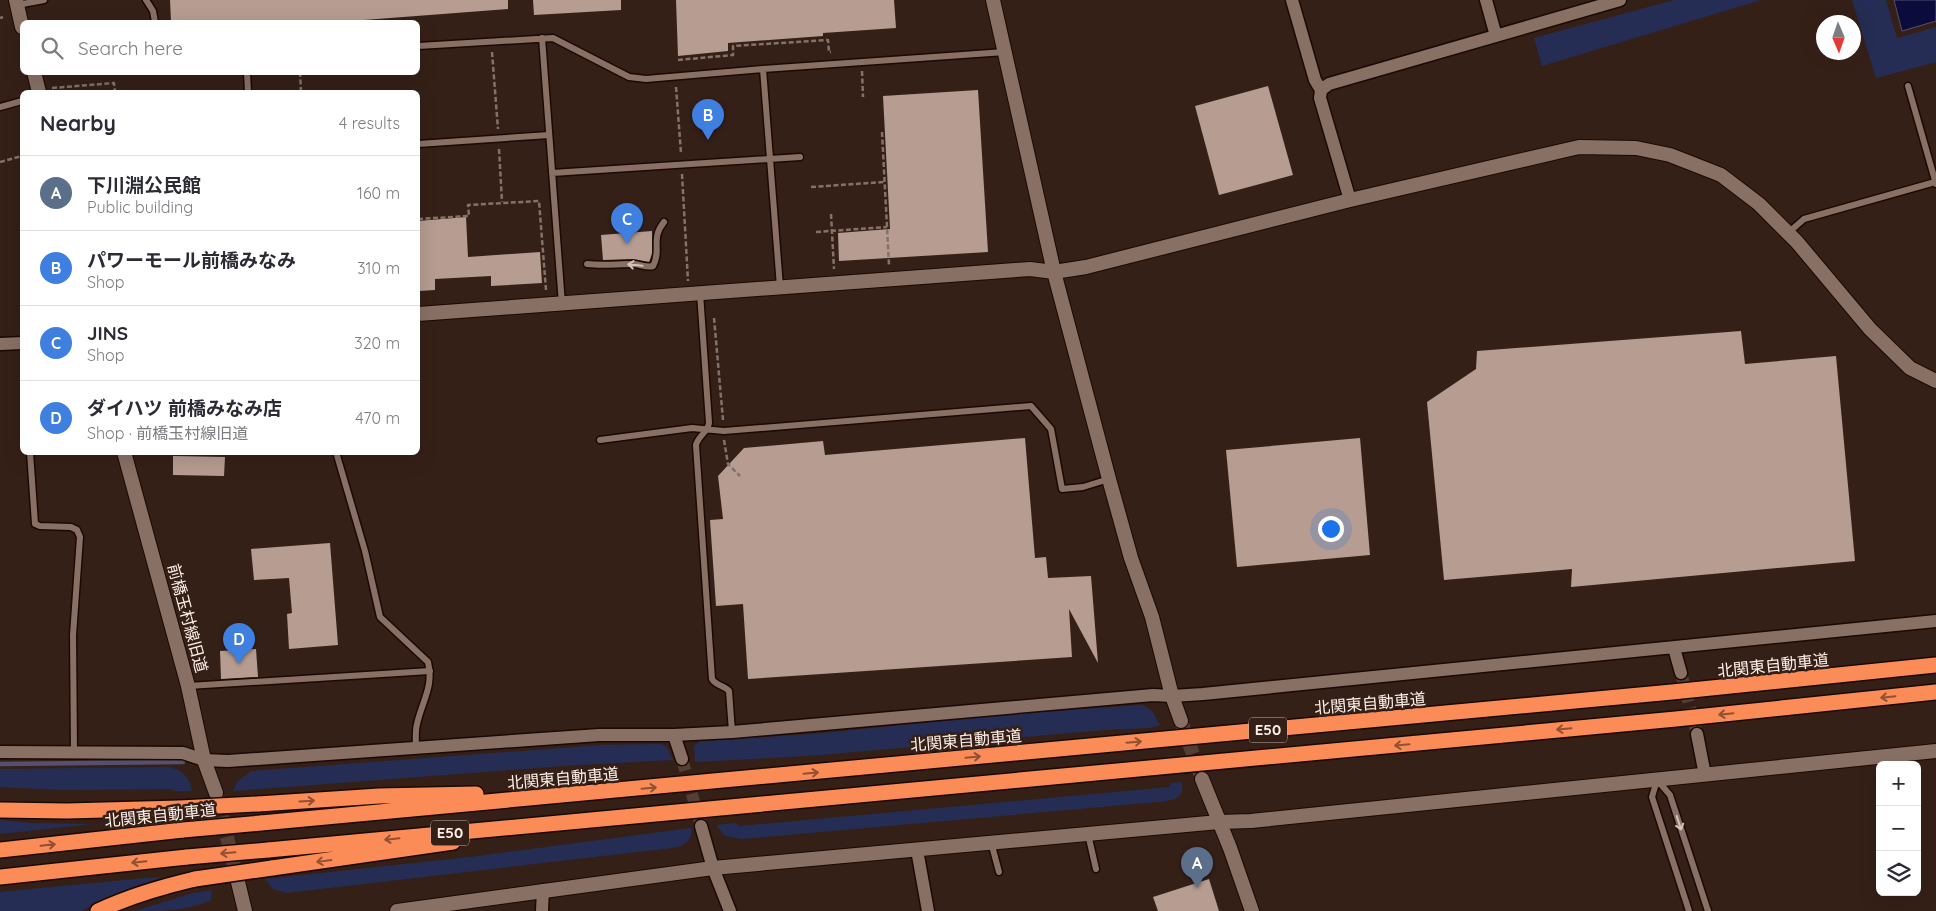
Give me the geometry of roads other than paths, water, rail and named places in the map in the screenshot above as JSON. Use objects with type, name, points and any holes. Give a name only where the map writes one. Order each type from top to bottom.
[{"type":"highway","name":"北関東自動車道","points":[[0,850],[183,830],[1681,692],[1936,665]]},
{"type":"highway","name":"E50","points":[[0,877],[187,857],[632,815],[1666,720],[1936,692]]},
{"type":"highway","points":[[0,810],[66,811],[180,808],[379,796],[600,792]]},
{"type":"highway","points":[[98,911],[125,898],[154,888],[195,879],[632,815]]},
{"type":"street","points":[[993,0],[1054,272],[1109,479],[1132,558],[1152,617],[1172,696],[1181,721]]},
{"type":"street","points":[[1292,0],[1315,80],[1321,90],[1320,98],[1350,200]]},
{"type":"street","points":[[1486,0],[1496,36]]},
{"type":"street","points":[[1321,90],[1329,84],[1496,36],[1588,5],[1620,0]]},
{"type":"street","points":[[16,3],[20,20]]},
{"type":"street","points":[[36,75],[44,90]]},
{"type":"street","points":[[420,314],[1030,269],[1054,272],[1086,267],[1350,200],[1579,147],[1636,148],[1670,155],[1721,175],[1759,204],[1788,233],[1870,329],[1910,368],[1936,381]]},
{"type":"street","points":[[0,344],[20,343]]},
{"type":"street","name":"前橋玉村線旧道","points":[[125,455],[188,686],[204,760],[216,792]]},
{"type":"street","points":[[0,752],[183,753],[204,760],[228,761],[599,735],[674,735],[732,732],[1153,695],[1172,696],[1936,621]]},
{"type":"street","points":[[1674,648],[1680,673]]},
{"type":"street","points":[[1697,734],[1705,775]]},
{"type":"street","points":[[674,735],[682,760]]},
{"type":"street","points":[[397,911],[713,868],[1219,822],[1251,821],[1936,751]]},
{"type":"street","points":[[1202,779],[1252,911]]},
{"type":"street","points":[[701,826],[713,868],[730,911]]},
{"type":"street","points":[[917,850],[928,911]]},
{"type":"street","points":[[238,882],[245,911]]},
{"type":"street","points":[[542,911],[543,890]]},
{"type":"lane","points":[[16,3],[44,0]]},
{"type":"lane","points":[[146,0],[153,11],[155,20]]},
{"type":"lane","points":[[542,38],[562,304]]},
{"type":"lane","points":[[420,46],[554,38],[636,79],[763,68],[1005,52]]},
{"type":"lane","points":[[763,68],[780,287]]},
{"type":"lane","points":[[247,75],[248,90]]},
{"type":"lane","points":[[1788,233],[1804,219],[1936,183],[1908,86]]},
{"type":"lane","points":[[0,107],[20,102]]},
{"type":"lane","points":[[420,144],[549,135]]},
{"type":"lane","points":[[552,173],[800,158]]},
{"type":"lane","points":[[587,264],[653,266],[656,260],[656,235],[664,222]]},
{"type":"lane","points":[[700,293],[709,423],[707,430],[699,438],[696,446],[712,679],[729,691],[732,732]]},
{"type":"lane","points":[[600,440],[692,428],[724,431],[1030,406],[1051,429],[1062,489],[1084,487],[1109,479]]},
{"type":"lane","points":[[30,455],[33,518],[35,524],[40,526],[71,527],[78,530],[80,537],[72,635],[74,752]]},
{"type":"lane","points":[[337,455],[365,551],[380,617],[428,662],[430,671],[429,692],[416,726],[416,748]]},
{"type":"lane","points":[[188,686],[430,671]]},
{"type":"lane","points":[[1657,780],[1652,797],[1688,911]]},
{"type":"lane","points":[[1657,780],[1670,795],[1708,911]]},
{"type":"lane","points":[[1088,834],[1096,869]]},
{"type":"lane","points":[[991,842],[999,872]]},
{"type":"waterway","points":[[0,764],[183,762]]},
{"type":"tunnel","points":[[1681,673],[1697,734]]},
{"type":"tunnel","points":[[1181,721],[1202,779]]},
{"type":"tunnel","points":[[682,759],[701,826]]},
{"type":"tunnel","points":[[217,796],[238,882]]},
{"type":"place","name":"パワーモール前橋みなみ","points":[[708,140]]},
{"type":"place","name":"JINS","points":[[627,244]]},
{"type":"place","name":"ダイハツ 前橋みなみ店","points":[[239,664]]},
{"type":"place","name":"下川淵公民館","points":[[1197,888]]}]
